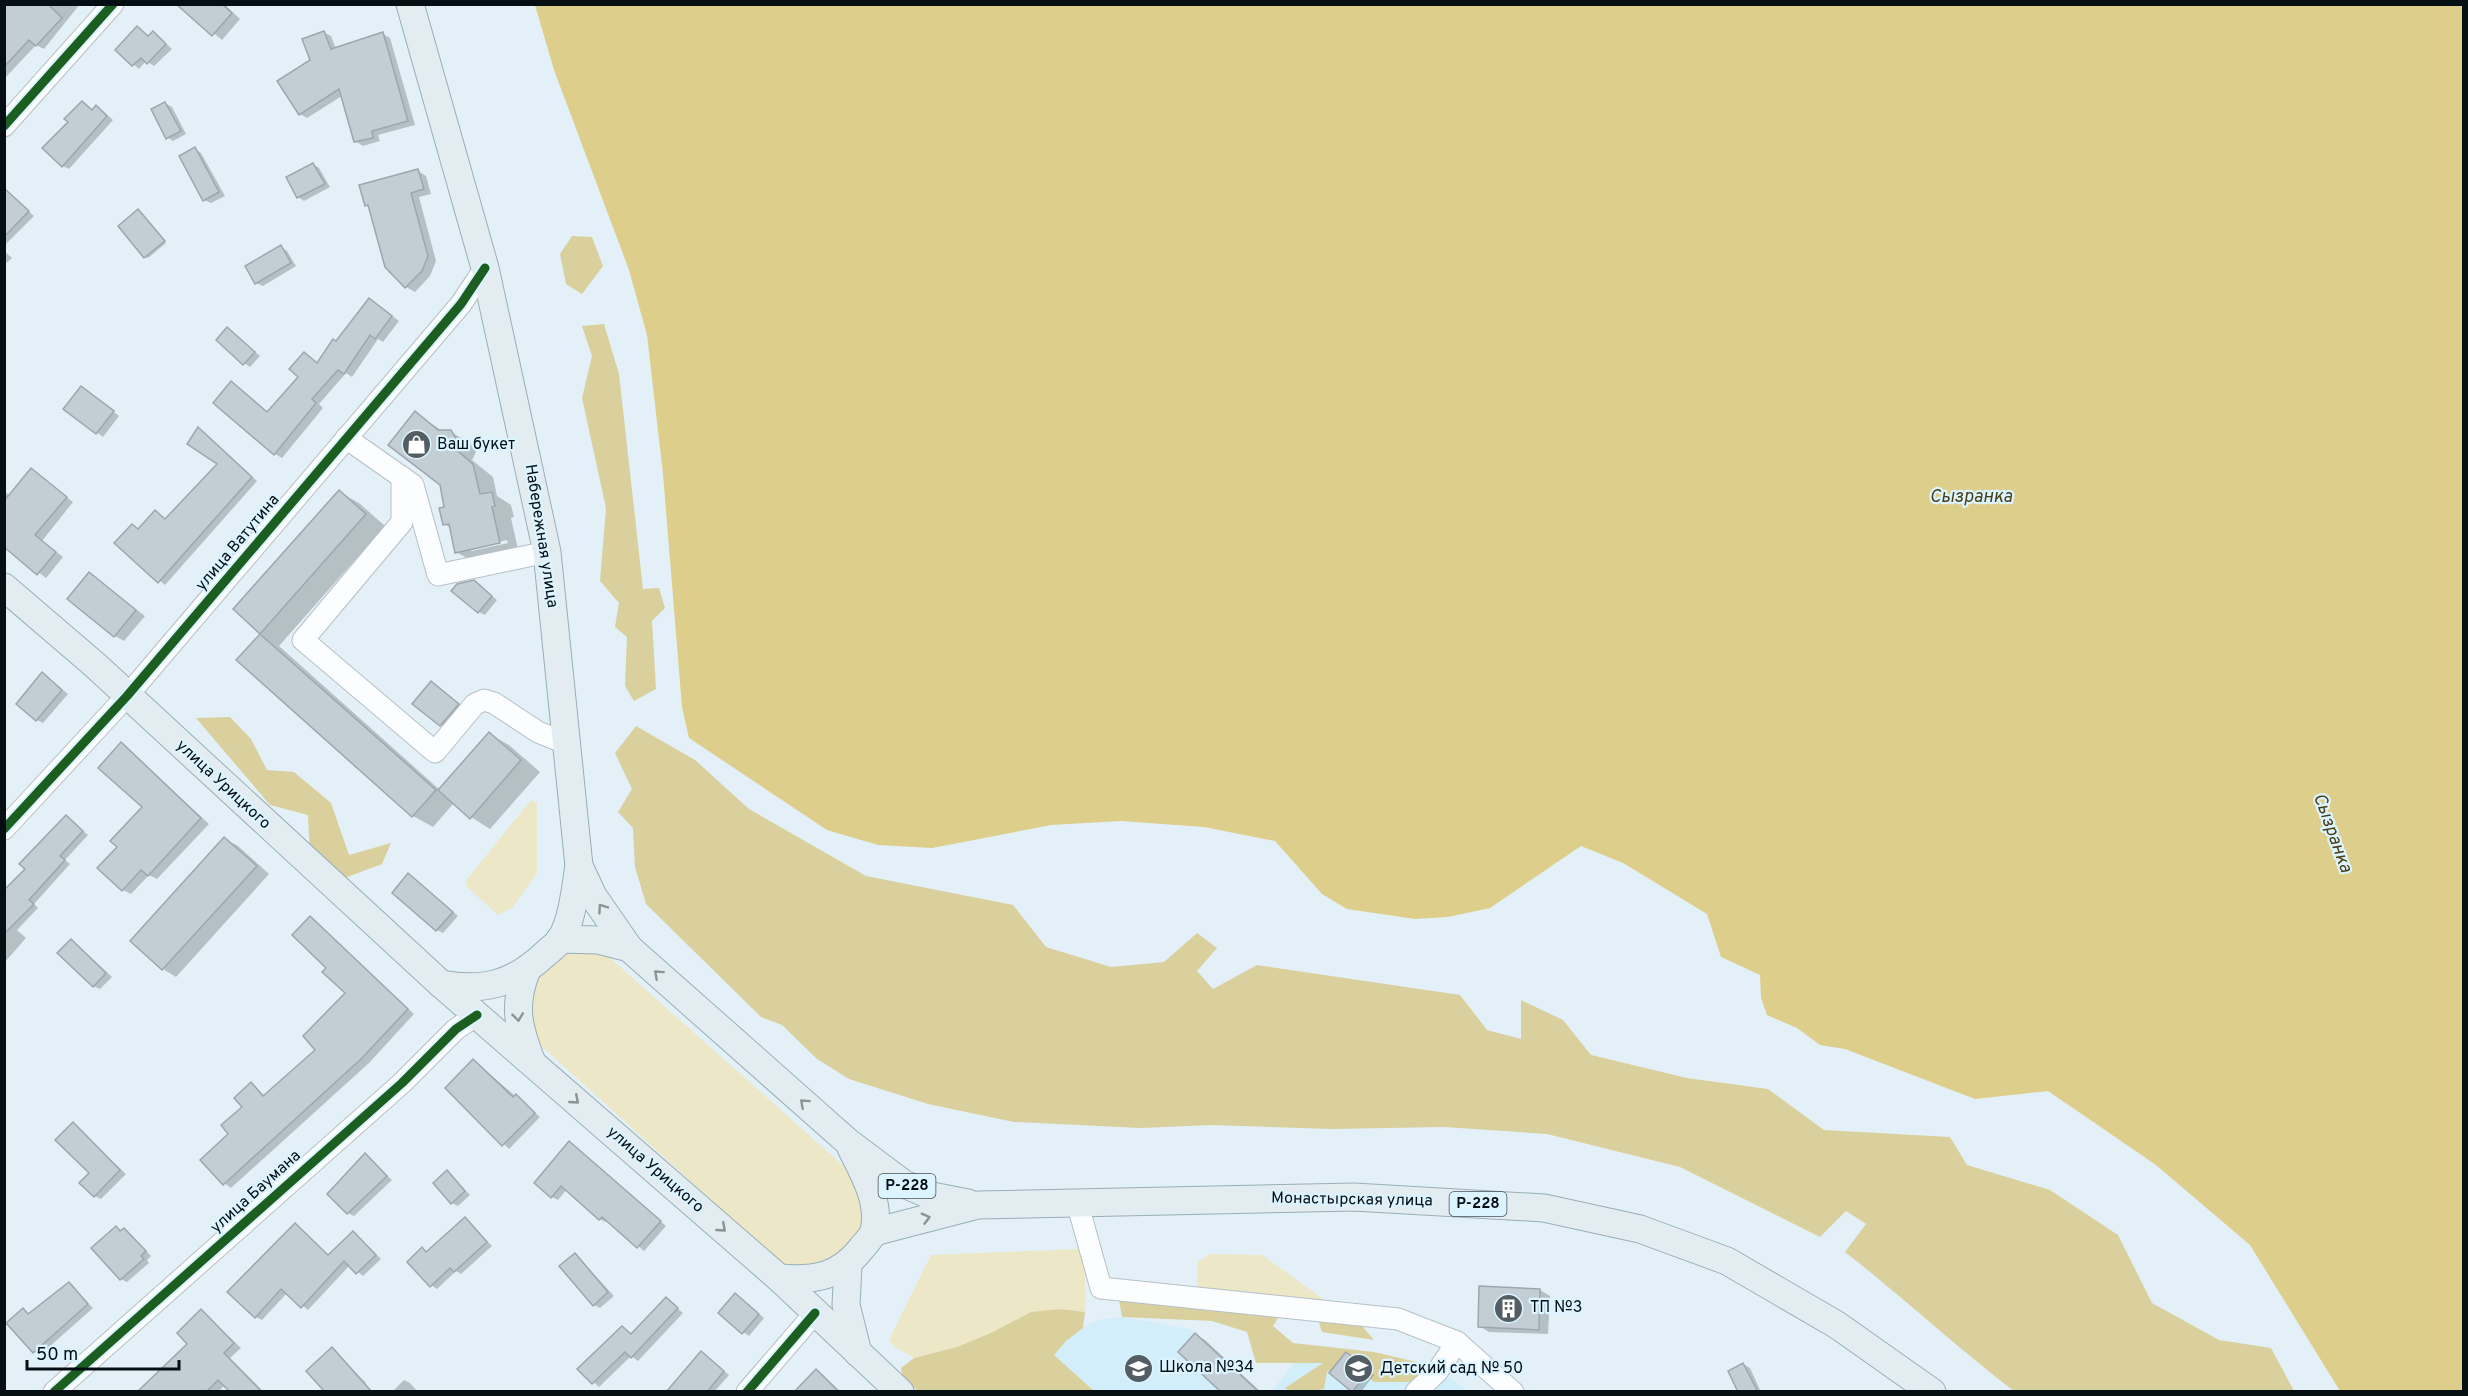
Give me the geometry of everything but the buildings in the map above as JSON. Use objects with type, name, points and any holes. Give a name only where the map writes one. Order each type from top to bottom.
[{"type":"main road","name":"Набережная улица","points":[[410,4],[485,268],[547,552],[579,866]]},
{"type":"main road","name":"улица Урицкого","points":[[4,586],[441,984],[779,1278],[858,1353]]},
{"type":"main road","points":[[531,1061],[522,1038],[517,1006],[518,992],[526,972],[560,939],[570,912],[579,866]]},
{"type":"main road","points":[[579,866],[593,896],[629,948],[848,1142],[869,1184],[873,1201],[874,1232]]},
{"type":"main road","points":[[560,939],[598,940],[629,948]]},
{"type":"main road","points":[[441,984],[464,988],[484,986],[526,972]]},
{"type":"main road","name":"Р-228","points":[[848,1142],[904,1184],[932,1196],[978,1205]]},
{"type":"main road","name":"Монастырская улица","points":[[978,1205],[1354,1197],[1545,1208],[1640,1229],[1727,1261],[1837,1325],[1932,1392]]},
{"type":"main road","points":[[779,1278],[812,1278],[848,1266],[874,1232],[978,1205]]},
{"type":"main road","points":[[848,1266],[846,1305],[858,1353],[900,1392]]},
{"type":"street","points":[[4,126],[113,4]]},
{"type":"street","name":"улица Ватутина","points":[[4,830],[127,696],[462,304],[485,268]]},
{"type":"street","points":[[346,438],[413,485],[438,575],[547,552]]},
{"type":"street","points":[[402,477],[402,522],[303,640],[435,752],[475,704],[483,700],[494,703],[538,732],[568,744]]},
{"type":"street","name":"улица Баумана","points":[[54,1392],[402,1083],[456,1029],[477,1015]]},
{"type":"street","points":[[1077,1202],[1101,1288],[1398,1319],[1457,1342],[1513,1392]]},
{"type":"street","points":[[747,1392],[815,1312]]},
{"type":"street","points":[[1416,1392],[1437,1372],[1457,1342]]},
{"type":"shaded area","points":[[572,236],[592,237],[603,266],[582,294],[566,284],[560,254]]},
{"type":"shaded area","points":[[604,324],[619,374],[643,589],[659,588],[665,608],[652,621],[656,689],[634,701],[625,686],[627,637],[615,627],[619,603],[600,581],[606,508],[582,398],[592,356],[582,326]]},
{"type":"shaded area","points":[[230,717],[251,739],[267,770],[294,772],[331,803],[349,855],[391,843],[382,864],[342,879],[310,856],[308,815],[270,805],[196,718]]},
{"type":"shaded area","points":[[636,726],[695,760],[749,809],[866,876],[1013,905],[1046,947],[1111,967],[1164,962],[1197,933],[1217,948],[1197,971],[1213,989],[1257,965],[1460,995],[1487,1030],[1521,1039],[1521,1000],[1563,1020],[1591,1055],[1687,1078],[1768,1089],[1824,1130],[1950,1137],[1967,1165],[2050,1190],[2118,1235],[2152,1303],[2219,1340],[2271,1348],[2294,1391],[2014,1391],[1845,1252],[1866,1224],[1846,1211],[1820,1237],[1680,1167],[1547,1134],[1444,1127],[1332,1129],[1212,1125],[1140,1128],[1014,1122],[928,1104],[849,1079],[817,1059],[782,1025],[761,1017],[646,904],[635,867],[633,828],[618,812],[632,789],[615,753]]},
{"type":"shaded area","points":[[531,800],[537,803],[537,873],[512,908],[498,915],[467,887],[465,882]]},
{"type":"shaded area","points":[[570,953],[602,953],[610,958],[846,1168],[861,1201],[862,1219],[858,1237],[824,1265],[782,1264],[537,1042],[529,1008],[530,996],[542,972],[555,960]]},
{"type":"shaded area","points":[[1079,1249],[1085,1271],[1085,1312],[1061,1309],[957,1347],[914,1358],[895,1347],[889,1340],[931,1255]]},
{"type":"shaded area","points":[[1210,1254],[1262,1255],[1326,1301],[1197,1289],[1198,1262]]},
{"type":"shaded area","points":[[1118,1294],[1284,1309],[1273,1326],[1293,1343],[1374,1352],[1430,1365],[1410,1382],[1374,1382],[1349,1361],[1327,1372],[1324,1389],[1289,1391],[1285,1388],[1323,1363],[1256,1363],[1247,1332],[1212,1321],[1122,1317]]},
{"type":"shaded area","points":[[1061,1309],[1085,1312],[1083,1328],[1066,1341],[1054,1355],[1094,1391],[918,1391],[903,1379],[901,1368],[914,1358],[957,1347],[991,1333],[1031,1312]]},
{"type":"shaded area","name":"Школа №34","points":[[1122,1317],[1190,1329],[1259,1391],[1023,1392],[1062,1344],[1079,1328],[1102,1319]]},
{"type":"shaded area","points":[[1354,1317],[1374,1340],[1322,1332],[1318,1319]]},
{"type":"shaded area","name":"Детский сад № 50","points":[[1306,1348],[1437,1372],[1451,1378],[1467,1391],[1271,1392]]},
{"type":"water","name":"Сызранка","points":[[535,5],[2463,5],[2463,1391],[2340,1391],[2250,1245],[2156,1165],[2048,1091],[1975,1099],[1845,1049],[1820,1045],[1797,1028],[1767,1015],[1761,998],[1760,975],[1721,957],[1707,914],[1623,863],[1581,846],[1490,908],[1448,917],[1415,919],[1347,909],[1322,894],[1275,841],[1204,827],[1121,821],[1051,825],[932,848],[878,845],[827,830],[689,738],[682,707],[663,474],[647,335],[629,270],[554,70]]},
{"type":"cycle path","points":[[4,126],[113,4]]},
{"type":"cycle path","points":[[4,829],[127,696],[461,304],[485,268]]},
{"type":"cycle path","points":[[54,1392],[402,1083],[456,1029],[477,1015]]},
{"type":"cycle path","points":[[747,1392],[815,1313]]},
{"type":"place","name":"Ваш букет","points":[[416,445]]},
{"type":"place","name":"ТП №3","points":[[1509,1308]]},
{"type":"place","name":"Школа №34","points":[[1138,1368]]},
{"type":"place","name":"Детский сад № 50","points":[[1359,1369]]}]
